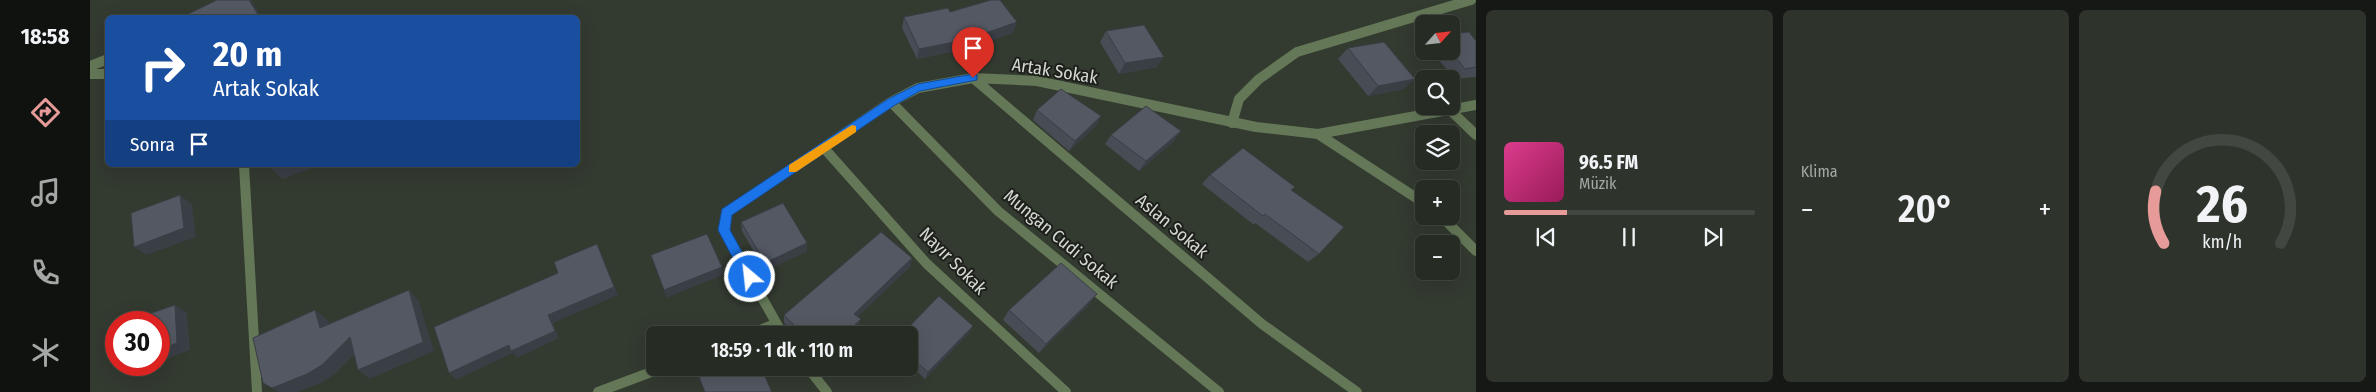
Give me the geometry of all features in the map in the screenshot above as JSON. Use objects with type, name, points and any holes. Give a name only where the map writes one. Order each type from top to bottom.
[{"type":"street","points":[[1232,123],[1239,100],[1259,79],[1297,52],[1471,0]]},
{"type":"street","points":[[90,66],[105,60]]},
{"type":"street","points":[[90,74],[105,74]]},
{"type":"street","name":"Artak Sokak","points":[[775,324],[724,230],[726,213],[892,102],[918,88],[973,78],[1037,81],[1232,123],[1318,134],[1422,115]]},
{"type":"street","name":"Aslan Sokak","points":[[973,78],[1074,166],[1262,324],[1357,392]]},
{"type":"street","name":"Mungan Cudi Sokak","points":[[892,102],[998,211],[1219,392]]},
{"type":"street","name":"Artak Sokak","points":[[1460,108],[1476,105]]},
{"type":"street","points":[[1455,115],[1476,135]]},
{"type":"street","points":[[1318,134],[1355,156],[1415,197]]},
{"type":"street","name":"Nayır Sokak","points":[[824,148],[926,262],[1066,392]]},
{"type":"street","points":[[244,167],[257,392]]},
{"type":"street","points":[[1450,225],[1476,251]]},
{"type":"street","points":[[770,326],[775,324]]},
{"type":"street","points":[[598,392],[646,374]]},
{"type":"street","points":[[814,376],[827,392]]},
{"type":"building","points":[[217,0],[249,0],[258,15],[186,15]]},
{"type":"building","points":[[991,0],[1000,0],[1017,22],[969,39],[919,49],[904,17],[948,8],[950,12]]},
{"type":"building","points":[[1144,25],[1164,57],[1125,63],[1106,31]]},
{"type":"building","points":[[1469,32],[1476,41],[1476,67],[1465,69],[1458,60],[1460,60],[1460,33]]},
{"type":"building","points":[[1384,42],[1415,79],[1378,86],[1348,48]]},
{"type":"building","points":[[1061,89],[1101,116],[1075,141],[1037,110]]},
{"type":"building","points":[[1146,106],[1181,131],[1146,161],[1111,135]]},
{"type":"building","points":[[1243,148],[1295,187],[1291,190],[1344,227],[1319,254],[1265,214],[1263,216],[1210,175]]},
{"type":"building","points":[[180,195],[184,228],[134,247],[131,213]]},
{"type":"building","points":[[783,203],[807,243],[765,263],[741,222]]},
{"type":"building","points":[[881,232],[912,258],[854,314],[861,319],[854,326],[795,326],[784,315]]},
{"type":"building","points":[[707,234],[722,267],[664,290],[651,255]]},
{"type":"building","points":[[597,244],[614,287],[548,315],[555,331],[511,351],[509,345],[449,373],[434,327],[558,273],[554,262]]},
{"type":"building","points":[[1061,263],[1097,294],[1046,344],[1009,310]]},
{"type":"building","points":[[409,290],[423,342],[358,370],[350,337],[322,365],[307,374],[272,388],[263,383],[253,338],[315,310],[320,328]]},
{"type":"building","points":[[939,296],[973,326],[928,372],[918,363],[918,326],[910,326]]},
{"type":"building","points":[[175,305],[177,343],[170,346],[170,311],[157,311]]},
{"type":"building","points":[[699,376],[765,376],[772,392],[705,392]]},
{"type":"slow traffic","points":[[793,169],[852,129]]},
{"type":"route","points":[[750,277],[724,230],[726,213],[892,102],[918,88],[973,78]]}]
